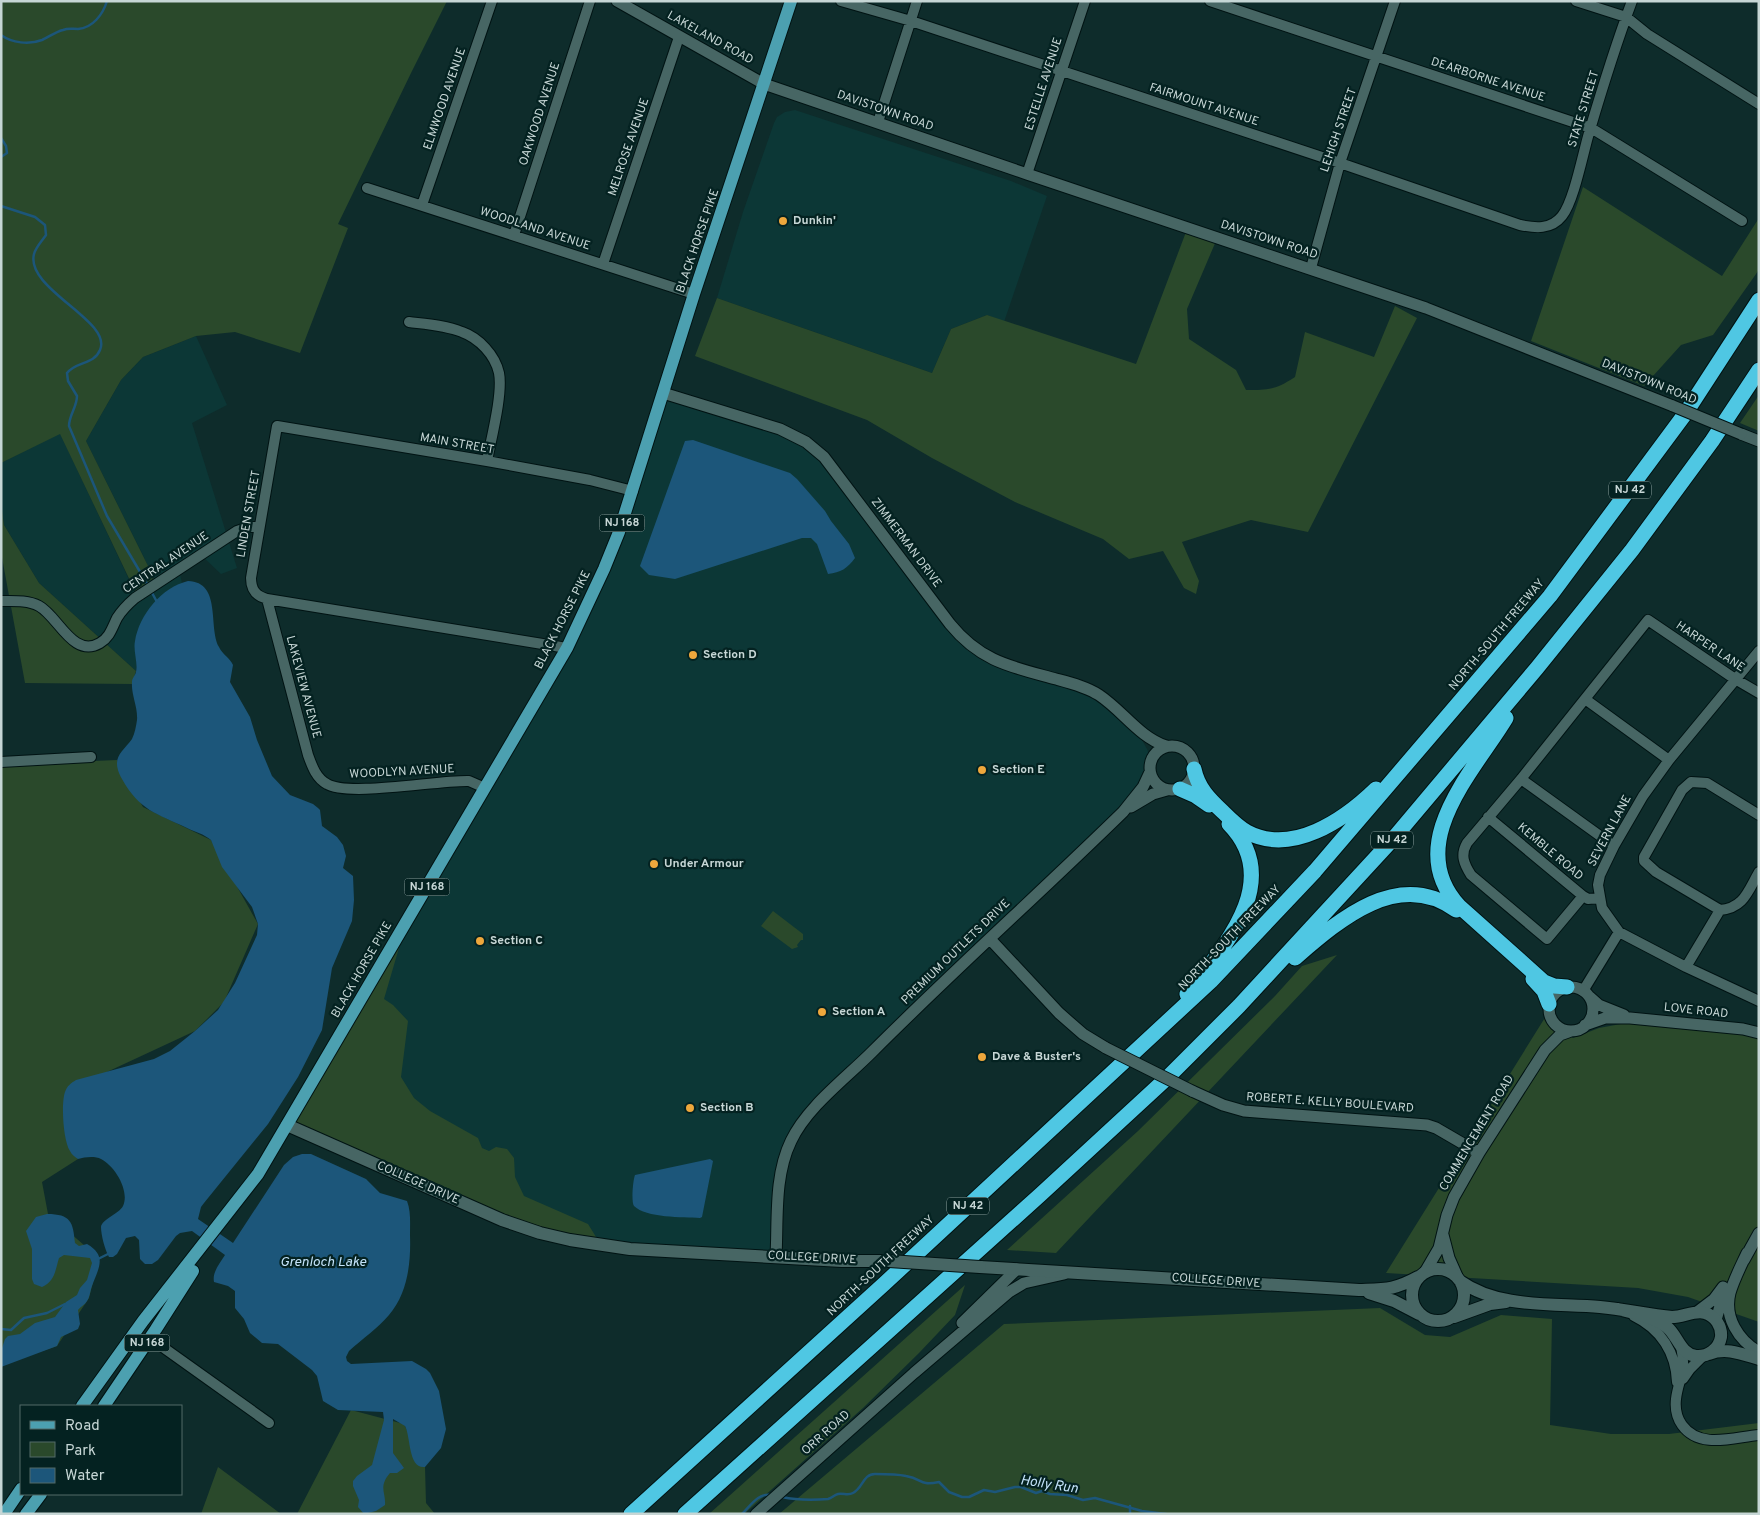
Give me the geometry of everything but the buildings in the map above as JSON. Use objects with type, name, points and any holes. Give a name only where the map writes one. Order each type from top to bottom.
[{"type":"highway","name":"NORTH-SOUTH FREEWAY","points":[[631,1514],[884,1284],[1212,981],[1309,878],[1550,596],[1685,414],[1759,300]]},
{"type":"highway","name":"NJ 42","points":[[685,1514],[1040,1195],[1168,1077],[1239,1006],[1394,839],[1537,668],[1632,550],[1712,441],[1759,370]]},
{"type":"highway","points":[[1537,668],[1503,723],[1469,772],[1450,807],[1438,846],[1438,869],[1443,885],[1459,906],[1544,982],[1554,986],[1567,987]]},
{"type":"highway","points":[[1194,769],[1204,794],[1245,831],[1266,838],[1303,836],[1325,828],[1342,818],[1372,793],[1438,729]]},
{"type":"highway","points":[[1157,1031],[1227,942],[1246,906],[1252,879],[1249,856],[1233,828],[1203,800],[1174,790]]},
{"type":"highway","points":[[1239,1006],[1341,920],[1376,902],[1397,895],[1412,894],[1437,899],[1456,910],[1538,983],[1544,991],[1550,1011]]},
{"type":"main road","name":"BLACK HORSE PIKE","points":[[105,1405],[153,1334],[185,1276],[258,1174],[567,648],[619,532],[694,294],[791,1]]},
{"type":"main road","name":"COLLEGE DRIVE","points":[[287,1125],[502,1220],[540,1233],[570,1240],[630,1249],[842,1261],[889,1261],[1359,1290],[1393,1288],[1404,1285],[1422,1274]]},
{"type":"main road","points":[[1511,1301],[1473,1289],[1443,1269],[1434,1269],[1422,1274],[1413,1285],[1411,1296],[1415,1308],[1422,1316],[1435,1321],[1444,1321],[1490,1304],[1511,1301],[1618,1309],[1671,1317],[1693,1313],[1707,1314],[1717,1322],[1722,1332],[1730,1341],[1759,1356]]},
{"type":"main road","name":"BLACK HORSE PIKE","points":[[83,1405],[143,1321],[185,1276]]},
{"type":"main road","points":[[1452,1317],[1459,1311],[1464,1300],[1463,1289],[1458,1278]]},
{"type":"main road","name":"COLLEGE DRIVE","points":[[1359,1290],[1394,1300],[1422,1316]]},
{"type":"main road","points":[[1618,1309],[1661,1323],[1670,1329],[1680,1344],[1691,1354],[1705,1355],[1719,1350],[1727,1350],[1759,1356]]},
{"type":"main road","points":[[1680,1344],[1677,1333],[1679,1326],[1682,1321],[1693,1313]]},
{"type":"main road","points":[[143,1321],[153,1334]]},
{"type":"main road","points":[[1705,1355],[1713,1350],[1721,1337],[1717,1322]]},
{"type":"main road","points":[[4,1514],[20,1490]]},
{"type":"main road","points":[[26,1514],[40,1495]]},
{"type":"street","name":"ELMWOOD AVENUE","points":[[422,205],[492,1]]},
{"type":"street","name":"OAKWOOD AVENUE","points":[[514,235],[590,1]]},
{"type":"street","name":"LAKELAND ROAD","points":[[617,1],[764,84]]},
{"type":"street","name":"FAIRMOUNT AVENUE","points":[[841,1],[911,21],[1340,163],[1520,225],[1543,228],[1557,221]]},
{"type":"street","points":[[878,122],[917,1]]},
{"type":"street","name":"ESTELLE AVENUE","points":[[1027,174],[1085,1]]},
{"type":"street","name":"DEARBORNE AVENUE","points":[[1210,1],[1591,128],[1742,221]]},
{"type":"street","name":"LEHIGH STREET","points":[[1310,268],[1340,163],[1378,57],[1395,1]]},
{"type":"street","points":[[1576,1],[1626,17],[1647,34],[1759,104]]},
{"type":"street","name":"STATE STREET","points":[[1557,221],[1569,205],[1591,128],[1632,1]]},
{"type":"street","name":"MELROSE AVENUE","points":[[603,264],[680,37]]},
{"type":"street","name":"DAVISTOWN ROAD","points":[[764,84],[1426,308],[1759,441]]},
{"type":"street","name":"WOODLAND AVENUE","points":[[367,188],[694,294]]},
{"type":"street","points":[[408,322],[454,329],[470,335],[494,359],[499,372],[500,388],[487,461]]},
{"type":"street","name":"ZIMMERMAN DRIVE","points":[[663,393],[780,429],[806,442],[829,463],[950,624],[972,647],[985,656],[1013,667],[1088,689],[1113,705],[1152,740],[1166,746]]},
{"type":"street","name":"MAIN STREET","points":[[277,426],[487,461],[590,480],[633,491]]},
{"type":"street","name":"LINDEN STREET","points":[[267,599],[254,592],[251,584],[277,426]]},
{"type":"street","name":"CENTRAL AVENUE","points":[[1,601],[20,601],[37,605],[51,615],[69,638],[88,646],[94,646],[106,639],[122,610],[130,603],[237,531],[249,527],[259,527]]},
{"type":"street","points":[[267,599],[567,648]]},
{"type":"street","name":"LAKEVIEW AVENUE","points":[[267,599],[308,755],[315,772],[321,779]]},
{"type":"street","name":"HARPER LANE","points":[[1585,699],[1648,620],[1735,679],[1759,692]]},
{"type":"street","name":"SEVERN LANE","points":[[1599,898],[1598,885],[1600,874],[1643,796],[1669,760],[1759,651]]},
{"type":"street","points":[[1583,896],[1547,939],[1472,875],[1466,867],[1463,850],[1585,699],[1669,760]]},
{"type":"street","name":"ZIMMERMAN DRIVE","points":[[1124,716],[1142,739],[1151,760]]},
{"type":"street","points":[[1166,746],[1175,746],[1185,750],[1192,758],[1194,769],[1191,779],[1174,790],[1155,783],[1150,772],[1151,760],[1155,753],[1166,746]]},
{"type":"street","points":[[1,762],[91,757]]},
{"type":"street","name":"PREMIUM OUTLETS DRIVE","points":[[776,1257],[781,1171],[790,1143],[801,1122],[816,1105],[1123,812],[1143,787],[1150,772]]},
{"type":"street","name":"WOODLYN AVENUE","points":[[321,779],[331,786],[343,788],[464,781],[475,783],[485,788]]},
{"type":"street","points":[[1521,779],[1614,846]]},
{"type":"street","points":[[1759,815],[1706,783],[1691,782],[1682,790],[1644,857],[1644,862],[1656,872],[1720,910],[1731,909],[1737,906],[1759,872]]},
{"type":"street","name":"PREMIUM OUTLETS DRIVE","points":[[1123,812],[1153,794],[1174,790]]},
{"type":"street","name":"KEMBLE ROAD","points":[[1488,817],[1583,896],[1588,899],[1599,898]]},
{"type":"street","points":[[1599,898],[1602,908],[1619,932],[1686,967],[1759,1001]]},
{"type":"street","points":[[1686,967],[1720,910]]},
{"type":"street","points":[[1585,993],[1619,932]]},
{"type":"street","name":"ROBERT E. KELLY BOULEVARD","points":[[990,939],[1060,1013],[1083,1034],[1106,1048],[1223,1106],[1244,1111],[1427,1125],[1436,1128],[1479,1153]]},
{"type":"street","points":[[1567,987],[1576,988],[1585,993],[1592,1002],[1592,1012],[1590,1019],[1585,1025],[1571,1031],[1560,1028],[1554,1023],[1550,1011],[1555,993],[1567,987]]},
{"type":"street","name":"LOVE ROAD","points":[[1585,993],[1599,1005],[1630,1018]]},
{"type":"street","name":"COMMENCEMENT ROAD","points":[[1545,1050],[1550,1011]]},
{"type":"street","name":"LOVE ROAD","points":[[1585,1025],[1605,1018],[1630,1018],[1744,1029],[1759,1033]]},
{"type":"street","name":"COMMENCEMENT ROAD","points":[[1422,1274],[1439,1248],[1447,1215],[1454,1197],[1479,1153],[1545,1050],[1560,1035],[1571,1031]]},
{"type":"street","points":[[1717,1322],[1722,1299],[1759,1233]]},
{"type":"street","name":"COMMENCEMENT ROAD","points":[[1443,1235],[1449,1258],[1458,1278]]},
{"type":"street","points":[[1693,1313],[1718,1295],[1747,1253]]},
{"type":"street","points":[[1747,1253],[1733,1283],[1729,1307],[1733,1325],[1741,1339],[1759,1356]]},
{"type":"street","name":"ORR ROAD","points":[[914,1373],[1017,1269]]},
{"type":"street","name":"ORR ROAD","points":[[756,1514],[914,1373],[1016,1287],[1034,1280],[1075,1272]]},
{"type":"street","points":[[1618,1309],[1637,1318],[1661,1336],[1668,1346],[1676,1367],[1676,1406],[1679,1420],[1683,1426],[1692,1434],[1712,1440],[1759,1435]]},
{"type":"street","points":[[153,1334],[269,1422]]},
{"type":"street","points":[[1677,1391],[1683,1368],[1680,1344]]},
{"type":"street","points":[[1677,1391],[1686,1373],[1705,1355]]},
{"type":"shaded area","points":[[795,110],[1011,181],[1047,196],[1004,322],[987,315],[951,329],[932,373],[717,298],[743,212],[774,123],[777,117],[785,112]]},
{"type":"shaded area","points":[[196,336],[227,405],[192,423],[237,568],[221,574],[200,554],[179,570],[182,583],[137,631],[136,671],[39,583],[4,525],[1,504],[1,463],[60,433],[134,590],[154,578],[86,441],[121,380],[143,357]]},
{"type":"shaded area","points":[[663,393],[806,442],[972,647],[1088,689],[1139,735],[1151,760],[1150,772],[1146,783],[857,1067],[789,1143],[776,1257],[570,1240],[287,1125],[594,591]]},
{"type":"green space","points":[[1,1],[447,1],[338,224],[348,228],[300,353],[235,332],[196,336],[143,357],[121,380],[86,441],[154,578],[135,591],[60,434],[1,463]]},
{"type":"green space","points":[[1583,187],[1722,276],[1759,218],[1759,269],[1756,274],[1713,335],[1681,345],[1644,386],[1531,341]]},
{"type":"green space","points":[[1186,232],[1216,241],[1187,309],[1189,339],[1236,370],[1246,390],[1272,388],[1282,385],[1295,377],[1305,332],[1374,357],[1395,306],[1417,318],[1308,532],[1251,520],[1182,542],[1199,581],[1196,594],[1184,588],[1163,551],[1129,559],[1103,539],[1015,502],[932,458],[867,420],[695,356],[717,298],[932,373],[951,329],[987,315],[1136,364]]},
{"type":"green space","points":[[1759,395],[1759,431],[1740,423]]},
{"type":"green space","points":[[1,504],[4,525],[39,583],[136,671],[132,684],[25,683],[1,552]]},
{"type":"green space","points":[[117,760],[143,807],[211,840],[258,924],[224,1002],[195,1031],[66,1091],[78,1159],[42,1182],[48,1214],[99,1258],[89,1298],[57,1346],[1,1365],[1,765]]},
{"type":"green space","points":[[773,911],[803,934],[803,940],[797,945],[798,947],[792,949],[761,926]]},
{"type":"green space","points":[[406,924],[384,999],[393,1005],[408,1021],[401,1077],[414,1098],[430,1111],[478,1138],[482,1148],[489,1151],[496,1147],[507,1149],[514,1158],[515,1177],[524,1196],[588,1224],[601,1245],[540,1233],[287,1125]]},
{"type":"green space","points":[[1337,955],[1056,1253],[1007,1250],[1138,1131],[1275,996],[1302,966]]},
{"type":"green space","points":[[1546,1016],[1573,1038],[1599,1028],[1626,1023],[1724,1030],[1759,1037],[1759,1322],[1688,1297],[1638,1288],[1386,1273]]},
{"type":"green space","points":[[965,1285],[955,1315],[863,1408],[744,1514],[709,1514]]},
{"type":"green space","points":[[1380,1308],[1425,1335],[1450,1337],[1501,1315],[1552,1319],[1550,1425],[1611,1434],[1669,1434],[1759,1423],[1759,1514],[779,1514],[1004,1324]]},
{"type":"green space","points":[[351,1410],[404,1424],[425,1467],[426,1503],[435,1514],[297,1514]]},
{"type":"green space","points":[[218,1467],[281,1514],[201,1514]]},
{"type":"water","points":[[693,440],[790,473],[825,511],[849,544],[855,558],[843,569],[828,574],[817,544],[811,538],[802,538],[675,579],[649,575],[640,566],[685,441]]},
{"type":"water","name":"Grenloch Lake","points":[[188,581],[199,583],[206,589],[210,597],[216,638],[220,649],[233,665],[230,682],[250,717],[272,776],[290,795],[313,804],[318,808],[320,810],[322,826],[337,837],[343,845],[346,856],[343,868],[353,876],[354,900],[352,921],[332,968],[322,1030],[298,1077],[268,1124],[201,1207],[198,1219],[233,1243],[284,1165],[293,1157],[302,1154],[311,1154],[366,1179],[380,1193],[407,1201],[410,1218],[410,1256],[404,1287],[395,1306],[385,1320],[349,1351],[346,1357],[347,1361],[351,1364],[412,1361],[426,1369],[439,1391],[446,1429],[441,1448],[425,1467],[416,1463],[413,1458],[405,1426],[393,1419],[393,1453],[404,1468],[397,1473],[390,1473],[386,1478],[383,1486],[385,1505],[376,1511],[364,1514],[358,1507],[359,1500],[353,1486],[353,1481],[372,1465],[384,1420],[383,1412],[338,1410],[323,1401],[317,1376],[312,1370],[278,1344],[262,1343],[250,1333],[244,1319],[235,1308],[235,1291],[228,1286],[214,1282],[215,1271],[225,1255],[192,1231],[180,1233],[176,1236],[158,1260],[152,1264],[145,1264],[140,1259],[139,1240],[135,1236],[126,1238],[117,1254],[109,1257],[103,1242],[101,1227],[104,1221],[118,1212],[123,1206],[125,1200],[123,1186],[116,1173],[106,1162],[96,1157],[78,1159],[75,1157],[70,1151],[66,1139],[63,1122],[63,1104],[65,1092],[69,1085],[76,1080],[154,1059],[170,1051],[218,1010],[235,983],[257,935],[258,924],[252,907],[222,867],[211,840],[142,805],[122,779],[117,765],[121,752],[133,737],[137,720],[132,681],[136,673],[135,645],[137,631],[147,612],[161,596],[178,584]]},
{"type":"water","points":[[710,1159],[713,1161],[702,1217],[656,1215],[647,1213],[634,1206],[635,1175]]},
{"type":"water","points":[[55,1214],[69,1221],[72,1225],[75,1243],[79,1246],[87,1244],[97,1253],[100,1263],[99,1268],[88,1299],[78,1310],[80,1324],[78,1329],[61,1337],[57,1346],[1,1367],[1,1351],[5,1339],[8,1336],[20,1334],[35,1323],[55,1317],[66,1302],[77,1295],[87,1280],[92,1263],[90,1258],[64,1255],[59,1258],[50,1282],[42,1287],[34,1284],[32,1279],[32,1249],[26,1231],[36,1217]]},
{"type":"waterway","points":[[1,35],[5,38],[26,43],[42,40],[65,29],[83,28],[97,19],[107,1]]},
{"type":"waterway","points":[[1,138],[6,146],[7,153],[1,157]]},
{"type":"waterway","points":[[1,206],[35,217],[45,225],[46,235],[34,254],[35,267],[42,280],[82,316],[94,328],[101,339],[100,350],[97,355],[89,361],[75,366],[67,373],[68,381],[77,396],[69,426],[107,516],[149,587]]},
{"type":"waterway","points":[[151,591],[157,602]]},
{"type":"waterway","points":[[98,1259],[108,1254]]},
{"type":"waterway","points":[[1,1329],[11,1330],[24,1318],[47,1313],[65,1304]]},
{"type":"waterway","name":"Holly Run","points":[[782,1497],[805,1500],[828,1499],[838,1494],[853,1493],[868,1476],[891,1474],[912,1477],[924,1483],[939,1482],[949,1492],[962,1497],[969,1497],[984,1490],[995,1492],[1021,1487],[1036,1493],[1042,1491],[1083,1500],[1095,1498],[1142,1511],[1166,1514]]},
{"type":"waterway","name":"Holly Run","points":[[742,1514],[758,1498],[771,1495]]},
{"type":"waterway","name":"Holly Run","points":[[1130,1506],[1130,1514]]},
{"type":"place","name":"Dunkin'","points":[[783,221]]},
{"type":"place","name":"Section D","points":[[693,655]]},
{"type":"place","name":"Section E","points":[[982,770]]},
{"type":"place","name":"Under Armour","points":[[654,864]]},
{"type":"place","name":"Section C","points":[[480,941]]},
{"type":"place","name":"Section A","points":[[822,1012]]},
{"type":"place","name":"Dave & Buster's","points":[[982,1057]]},
{"type":"place","name":"Section B","points":[[690,1108]]}]
